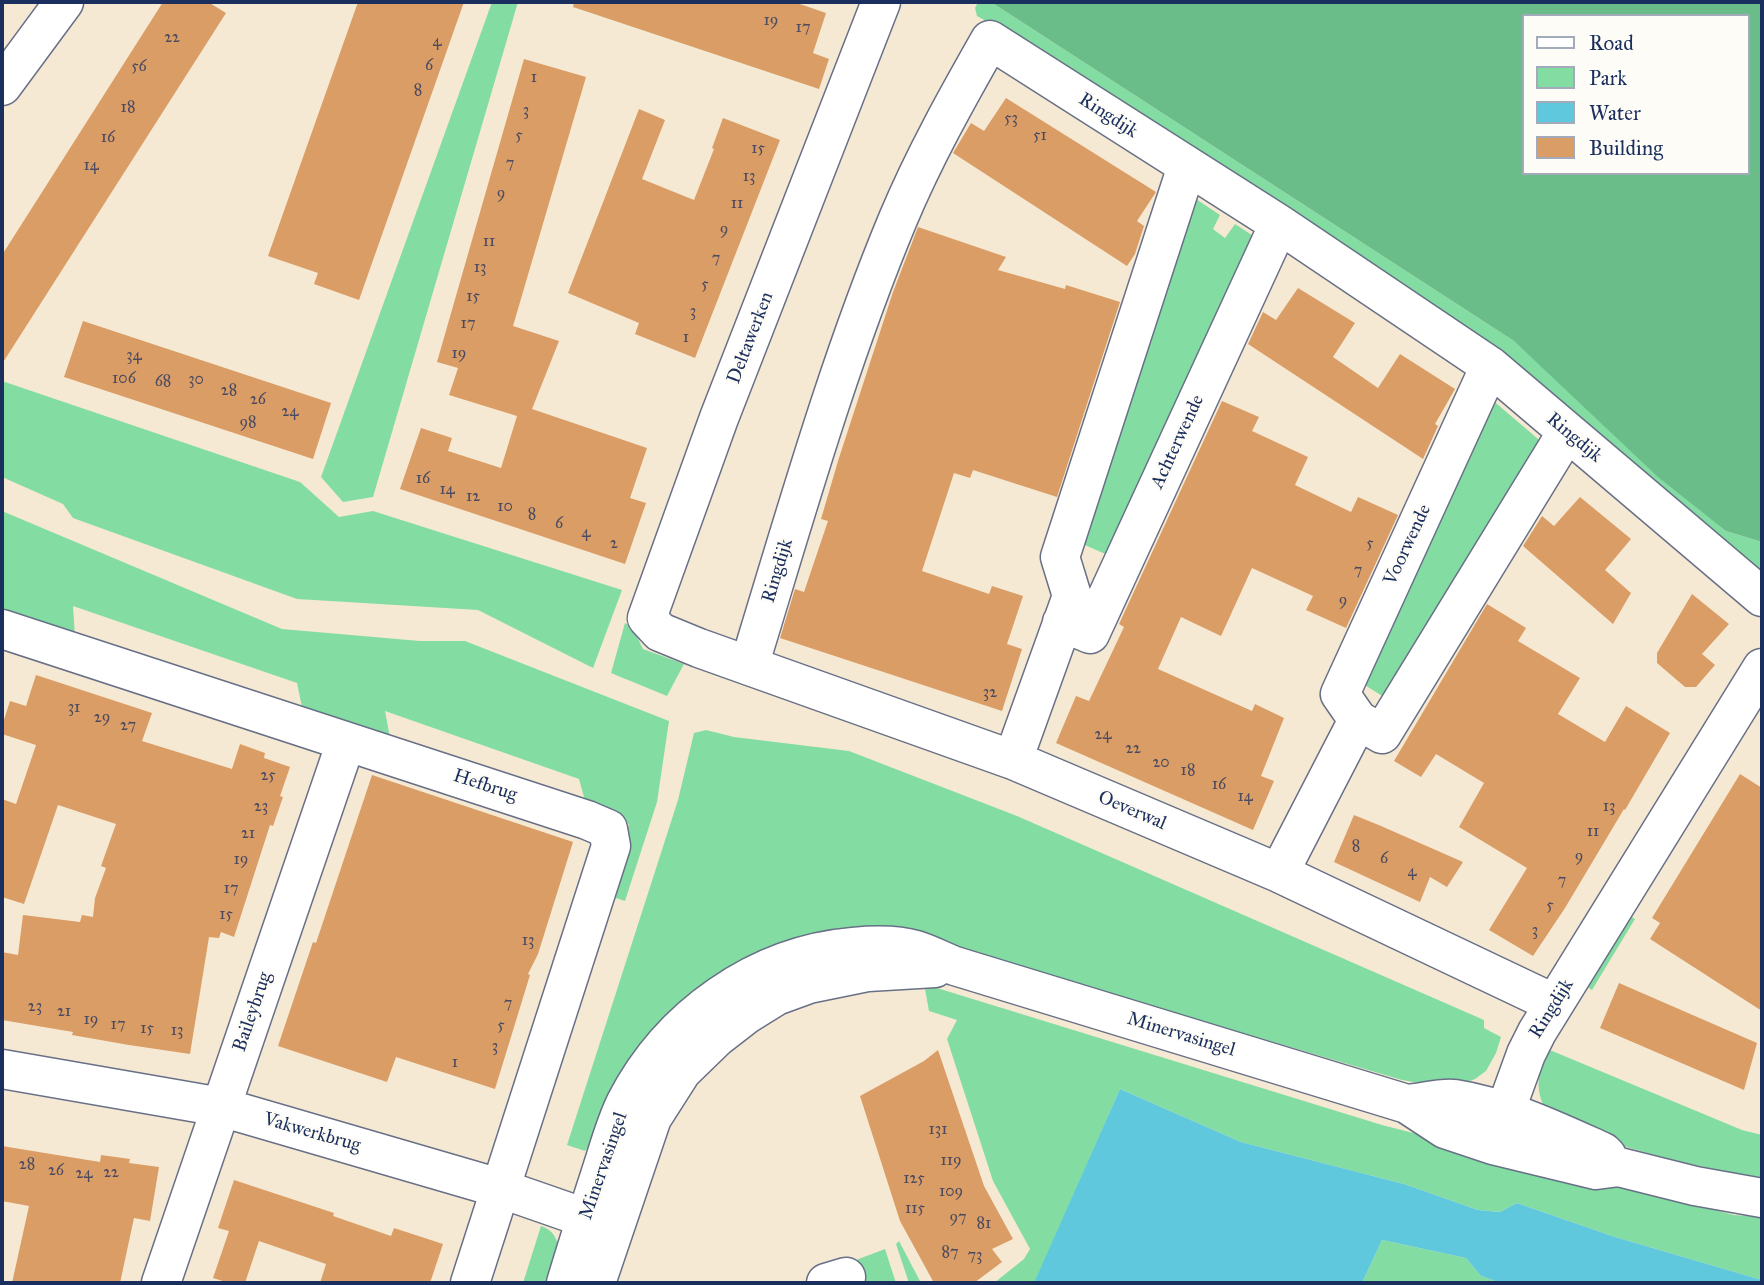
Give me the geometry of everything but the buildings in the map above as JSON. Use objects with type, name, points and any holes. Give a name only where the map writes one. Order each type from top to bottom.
[{"type":"street","points":[[2,86],[64,2]]},
{"type":"street","name":"Deltawerken","points":[[699,648],[660,632],[647,618],[719,418],[881,2]]},
{"type":"street","name":"Ringdijk","points":[[749,666],[847,355],[877,274],[899,218],[941,127],[990,40],[1279,225],[1490,366],[1762,597]]},
{"type":"street","points":[[1013,760],[1072,596],[1060,557],[1187,166]]},
{"type":"street","name":"Achterwende","points":[[1062,622],[1090,634],[1279,225]]},
{"type":"street","name":"Voorwende","points":[[1279,873],[1490,366]]},
{"type":"street","points":[[1349,707],[1382,734],[1567,432]]},
{"type":"street","name":"Hefbrug","points":[[2,629],[608,829],[611,846],[499,1188]]},
{"type":"street","name":"Oeverwal","points":[[699,648],[1013,760],[1279,873],[1553,1003]]},
{"type":"street","name":"Ringdijk","points":[[1499,1128],[1526,1054],[1553,1003],[1567,985],[1762,668]]},
{"type":"street","name":"Baileybrug","points":[[161,1283],[346,742]]},
{"type":"street","name":"Minervasingel","points":[[566,1283],[600,1224],[652,1118],[677,1077],[716,1038],[776,996],[809,985],[868,972],[955,966],[1407,1104],[1446,1129],[1499,1128],[1596,1170],[1619,1167],[1695,1186],[1762,1198]]},
{"type":"street","name":"Vakwerkbrug","points":[[2,1069],[221,1107],[499,1188],[600,1224]]},
{"type":"street","points":[[470,1283],[499,1188]]},
{"type":"street","name":"Minervasingel","points":[[596,1283],[600,1224]]},
{"type":"green space","points":[[492,2],[518,2],[373,497],[343,502],[321,477]]},
{"type":"green space","points":[[978,2],[991,2],[1514,341],[1726,531],[1762,542],[1762,582],[1031,47],[977,16],[975,8]]},
{"type":"green space","points":[[991,2],[1761,2],[1762,542],[1726,531],[1658,477],[1514,341]]},
{"type":"green space","points":[[1184,191],[1220,215],[1213,229],[1225,238],[1235,224],[1264,243],[1119,560],[1071,539]]},
{"type":"green space","points":[[2,381],[300,482],[339,517],[373,511],[622,590],[593,668],[478,610],[297,599],[73,518],[63,504],[2,477]]},
{"type":"green space","points":[[1483,392],[1551,450],[1395,704],[1352,677]]},
{"type":"green space","points":[[2,511],[282,629],[420,641],[465,641],[669,721],[657,802],[625,901],[616,898],[613,887],[629,824],[587,808],[579,779],[385,711],[391,743],[303,712],[297,683],[73,606],[75,637],[2,615]]},
{"type":"green space","points":[[625,623],[632,626],[643,649],[684,664],[667,696],[611,673]]},
{"type":"green space","points":[[706,730],[734,737],[849,751],[1017,816],[1484,1020],[1484,1028],[1501,1037],[1496,1053],[1486,1071],[1451,1089],[1402,1080],[927,940],[892,937],[591,1143],[585,1151],[567,1145],[678,800],[694,733]]},
{"type":"green space","points":[[1625,913],[1635,919],[1592,990],[1582,984]]},
{"type":"green space","points":[[924,984],[1382,1125],[1734,1215],[1762,1217],[1762,1280],[1615,1237],[1517,1203],[1500,1212],[1478,1210],[1404,1184],[1241,1142],[1120,1089],[1035,1283],[994,1283],[1024,1259],[1030,1249],[993,1181],[947,1039],[957,1020],[929,1011]]},
{"type":"green space","points":[[1545,1048],[1742,1130],[1762,1135],[1762,1178],[1663,1157],[1565,1127],[1554,1119],[1542,1102],[1539,1077]]},
{"type":"green space","points":[[541,1226],[554,1235],[557,1242],[555,1283],[523,1283]]},
{"type":"green space","points":[[1382,1240],[1466,1258],[1481,1276],[1501,1283],[1362,1283]]},
{"type":"green space","points":[[899,1241],[921,1283],[909,1283],[896,1244]]},
{"type":"green space","points":[[885,1249],[896,1283],[861,1283],[856,1260]]},
{"type":"water","points":[[1120,1089],[1241,1142],[1404,1184],[1478,1210],[1500,1212],[1517,1203],[1615,1237],[1762,1280],[1762,1283],[1501,1283],[1481,1276],[1466,1258],[1382,1240],[1362,1283],[1034,1283]]}]
